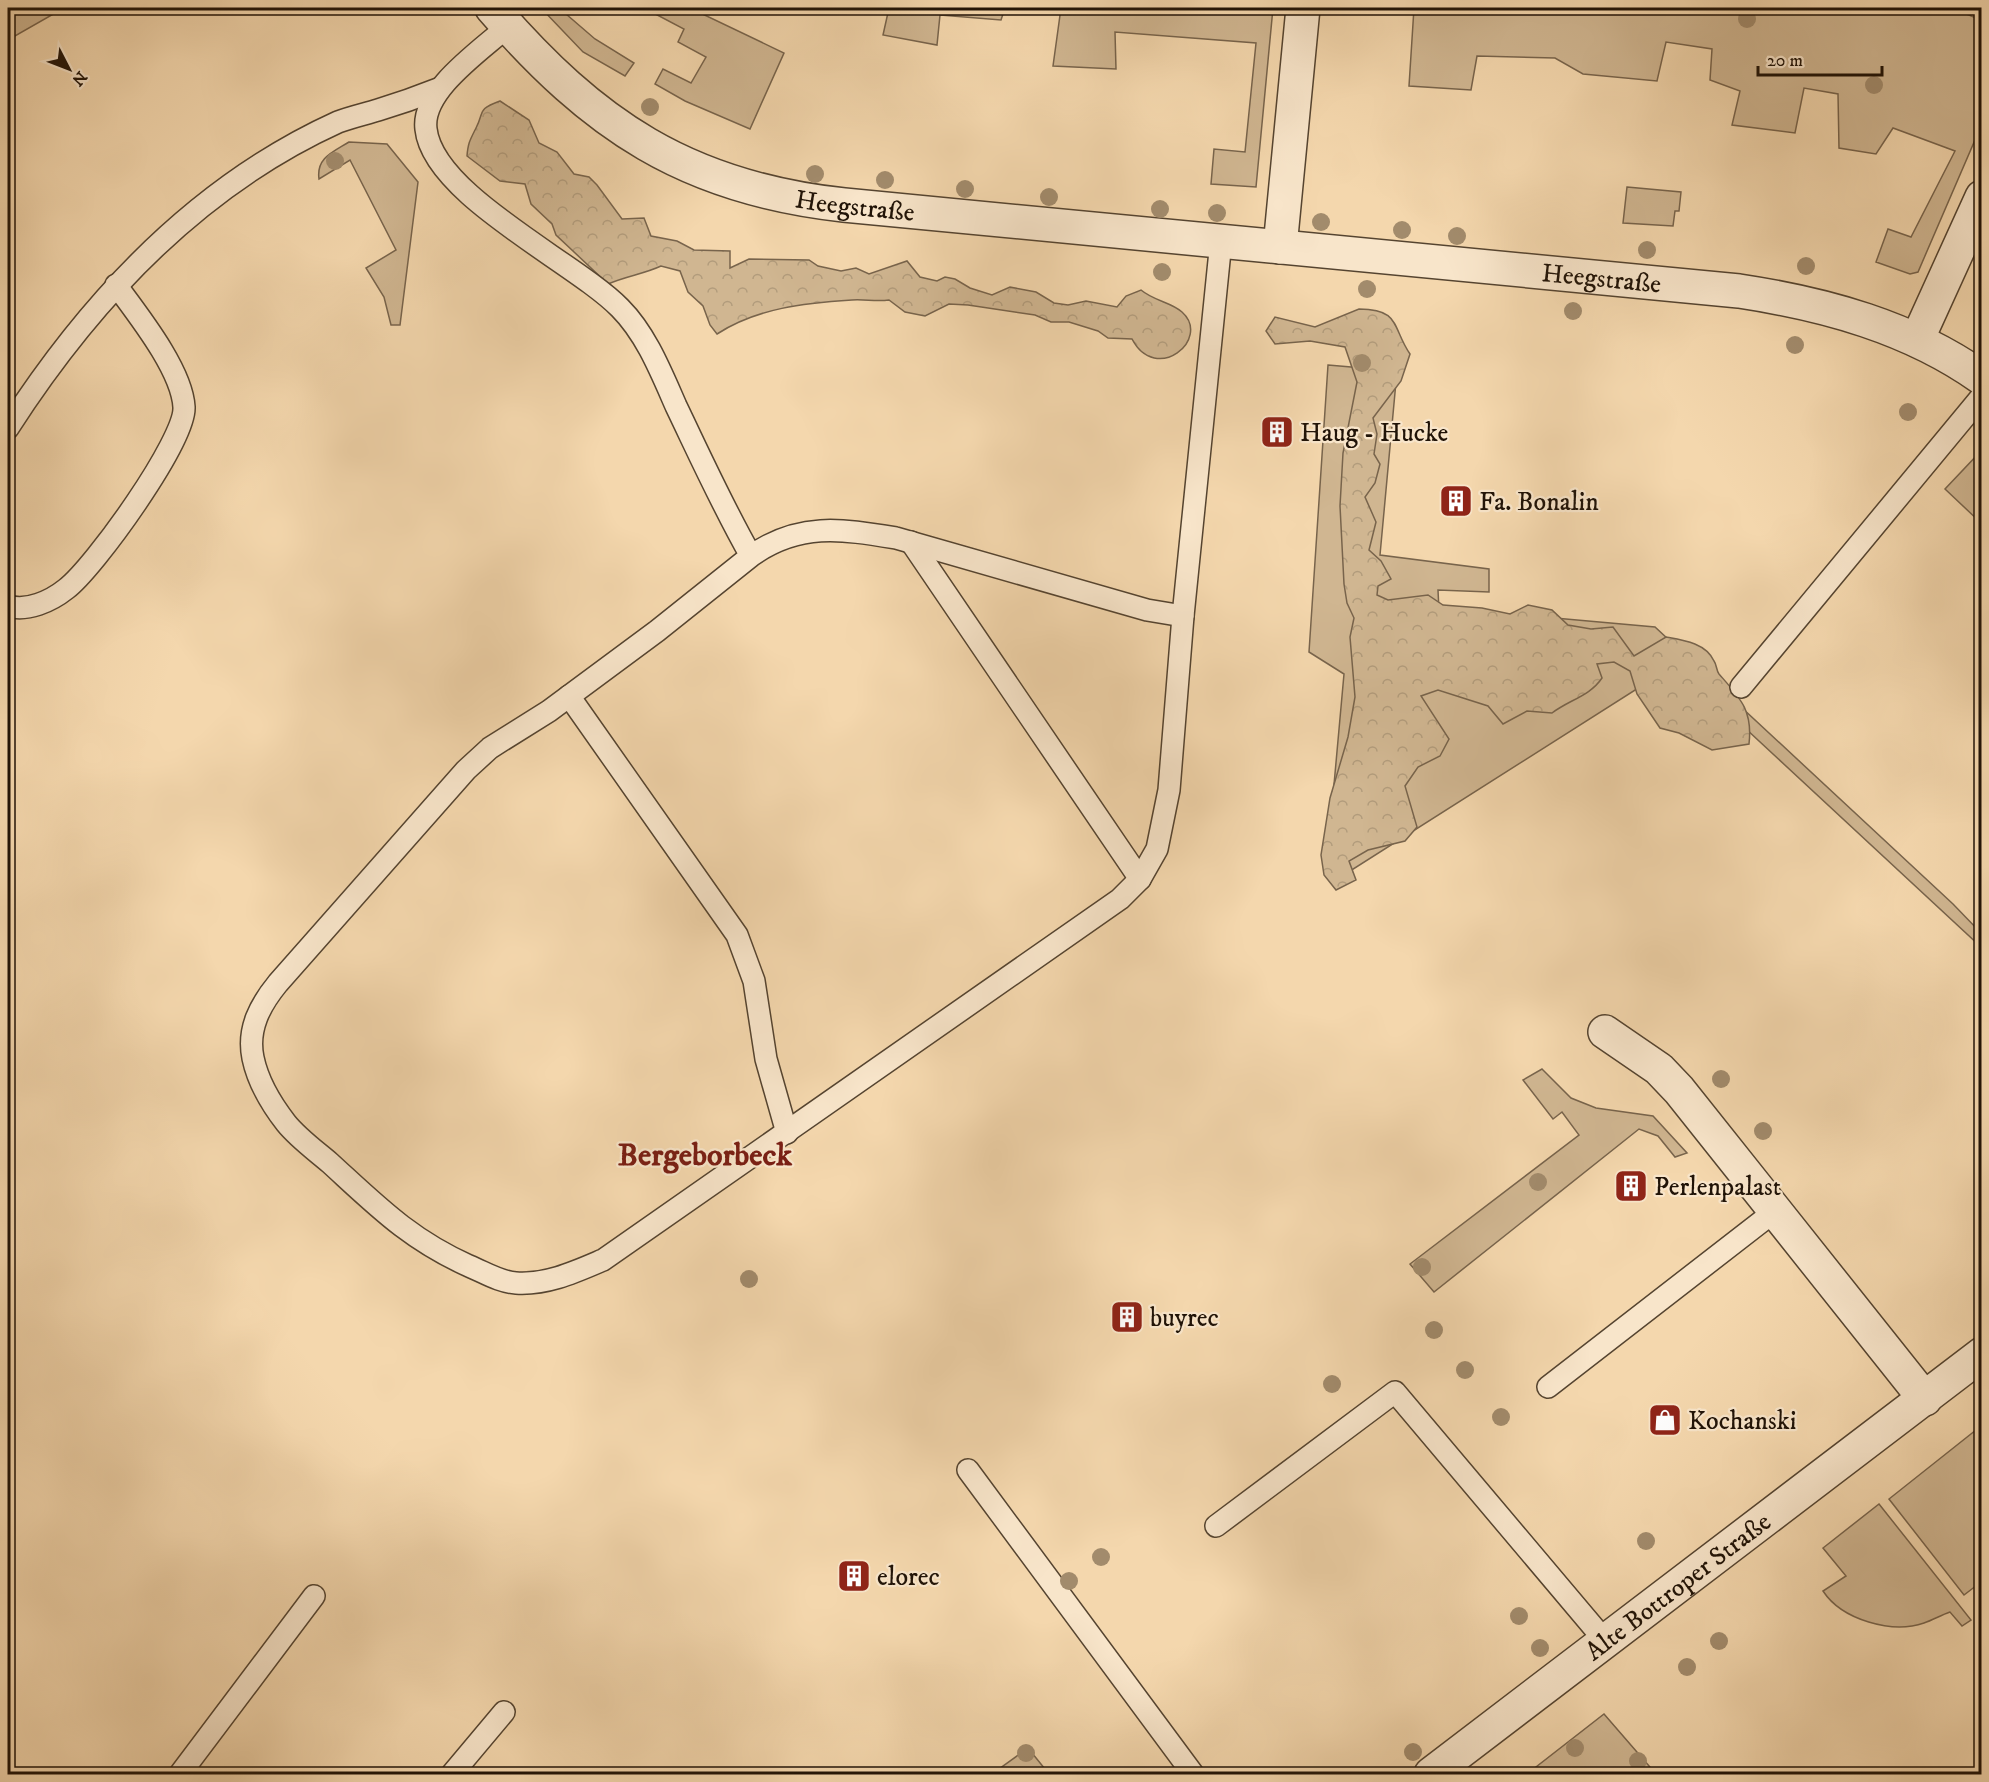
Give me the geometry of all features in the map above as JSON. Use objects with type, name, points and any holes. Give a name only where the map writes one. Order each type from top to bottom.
[{"type":"street","points":[[1280,247],[1303,8]]},
{"type":"street","name":"Heegstraße","points":[[500,17],[558,79],[611,122],[658,151],[743,187],[828,204],[1730,290],[1821,307],[1885,326],[1917,340],[1982,378]]},
{"type":"street","points":[[1917,340],[1982,197]]},
{"type":"street","points":[[1605,1032],[1659,1069],[1679,1090],[1926,1399]]},
{"type":"street","name":"Alte Bottroper Straße","points":[[1431,1774],[1926,1399],[1982,1354]]},
{"type":"lane","points":[[500,17],[438,89],[429,110],[425,128],[431,149],[448,173],[494,215],[583,277],[620,308],[639,333],[660,372],[727,514],[751,556]]},
{"type":"lane","points":[[8,428],[61,349],[116,285],[184,220],[263,162],[341,121],[438,89]]},
{"type":"lane","points":[[1183,616],[1147,610],[911,542],[858,532],[795,532],[767,545],[569,696],[490,748],[466,770],[271,992],[255,1019],[252,1038],[253,1058],[261,1080],[288,1125],[402,1229],[449,1258],[491,1276],[514,1283],[536,1283],[569,1275],[603,1260],[1120,899],[1140,879],[1157,849],[1169,790],[1183,616],[1221,241]]},
{"type":"lane","points":[[8,606],[17,609],[41,604],[66,589],[93,563],[161,463],[183,421],[184,407],[177,377],[138,314],[116,285]]},
{"type":"lane","points":[[1741,687],[1982,396]]},
{"type":"lane","points":[[911,542],[1140,879]]},
{"type":"lane","points":[[569,696],[737,935],[754,981],[766,1059],[787,1133]]},
{"type":"lane","points":[[1548,1387],[1775,1211]]},
{"type":"lane","points":[[1216,1526],[1395,1392],[1606,1642]]},
{"type":"lane","points":[[968,1470],[1193,1774]]},
{"type":"lane","points":[[180,1774],[314,1596]]},
{"type":"lane","points":[[452,1774],[504,1712]]},
{"type":"green space","points":[[8,8],[64,8],[8,40]]},
{"type":"green space","points":[[541,8],[559,8],[595,39],[634,63],[625,76],[583,52]]},
{"type":"green space","points":[[644,8],[690,8],[784,53],[750,129],[685,101],[655,84],[663,69],[691,83],[706,57],[678,42],[684,29]]},
{"type":"green space","points":[[889,8],[1005,8],[1001,20],[940,15],[937,45],[883,35]]},
{"type":"green space","points":[[1061,8],[1273,8],[1256,187],[1211,184],[1214,149],[1245,152],[1256,43],[1115,32],[1116,69],[1053,66]]},
{"type":"green space","points":[[1414,8],[1952,8],[1981,20],[1981,126],[1918,272],[1910,274],[1876,262],[1888,229],[1911,237],[1955,151],[1893,128],[1876,154],[1839,148],[1838,94],[1804,88],[1795,133],[1732,125],[1740,91],[1710,80],[1712,49],[1666,42],[1657,81],[1583,74],[1555,58],[1477,56],[1471,90],[1409,86]]},
{"type":"green space","points":[[500,101],[529,120],[539,143],[557,152],[574,174],[589,177],[622,219],[644,218],[651,236],[677,241],[694,250],[730,251],[730,268],[749,259],[809,260],[818,266],[841,271],[856,268],[869,274],[907,261],[920,277],[937,281],[945,277],[955,279],[970,288],[992,295],[1010,287],[1036,292],[1054,303],[1068,305],[1086,301],[1117,307],[1126,296],[1141,290],[1182,312],[1189,323],[1190,334],[1186,345],[1177,353],[1166,358],[1154,358],[1142,352],[1132,339],[1108,338],[1098,331],[1069,322],[1051,322],[1035,315],[949,304],[925,316],[905,312],[889,300],[857,300],[782,308],[748,318],[717,334],[710,325],[703,306],[688,292],[680,271],[661,266],[608,284],[556,235],[552,224],[531,204],[525,184],[500,181],[467,156],[482,112]]},
{"type":"green space","points":[[349,142],[387,144],[418,182],[400,325],[391,325],[384,297],[366,268],[396,250],[350,160],[319,179],[320,166],[327,156]]},
{"type":"green space","points":[[1627,187],[1681,192],[1679,211],[1675,211],[1673,226],[1623,223]]},
{"type":"green space","points":[[1359,309],[1382,312],[1389,316],[1410,354],[1401,381],[1373,418],[1377,434],[1374,454],[1380,464],[1375,483],[1365,497],[1376,522],[1369,550],[1381,561],[1391,579],[1378,586],[1377,595],[1388,600],[1428,595],[1443,605],[1482,608],[1510,614],[1528,605],[1552,610],[1568,625],[1591,629],[1613,627],[1634,656],[1666,637],[1693,643],[1706,650],[1719,674],[1743,705],[1749,722],[1749,744],[1712,750],[1679,733],[1660,728],[1637,694],[1630,671],[1614,662],[1597,664],[1602,678],[1597,684],[1585,694],[1552,713],[1527,711],[1503,724],[1488,706],[1438,690],[1421,696],[1449,739],[1440,756],[1418,767],[1405,786],[1417,827],[1405,841],[1368,850],[1349,861],[1356,880],[1336,890],[1324,875],[1321,855],[1330,798],[1348,737],[1355,697],[1350,637],[1354,618],[1347,603],[1344,584],[1340,506],[1343,453],[1357,382],[1345,347],[1310,341],[1275,344],[1266,331],[1275,317],[1315,327]]},
{"type":"green space","points":[[1328,365],[1397,371],[1380,555],[1489,569],[1489,592],[1438,590],[1439,611],[1510,614],[1655,627],[1953,904],[1981,933],[1981,947],[1676,664],[1347,873],[1328,851],[1344,674],[1309,652]]},
{"type":"green space","points":[[1981,451],[1981,523],[1945,489]]},
{"type":"green space","points":[[1542,1069],[1571,1098],[1596,1108],[1653,1116],[1687,1153],[1675,1157],[1658,1136],[1639,1129],[1434,1292],[1410,1264],[1579,1135],[1562,1112],[1553,1119],[1523,1080]]},
{"type":"green space","points":[[1981,1426],[1981,1582],[1964,1595],[1889,1499]]},
{"type":"green space","points":[[1879,1504],[1971,1620],[1962,1626],[1950,1612],[1911,1626],[1883,1625],[1855,1617],[1842,1610],[1823,1591],[1846,1576],[1823,1548]]},
{"type":"green space","points":[[1604,1714],[1656,1774],[1527,1774]]},
{"type":"green space","points":[[1028,1748],[1049,1774],[992,1774]]},
{"type":"place","name":"Haug - Hucke","points":[[1277,432]]},
{"type":"place","name":"Fa. Bonalin","points":[[1456,501]]},
{"type":"place","name":"Perlenpalast","points":[[1631,1186]]},
{"type":"place","name":"buyrec","points":[[1127,1317]]},
{"type":"place","name":"Kochanski","points":[[1665,1420]]},
{"type":"place","name":"elorec","points":[[854,1576]]},
{"type":"district","name":"Bergeborbeck","points":[[705,1154]]}]
